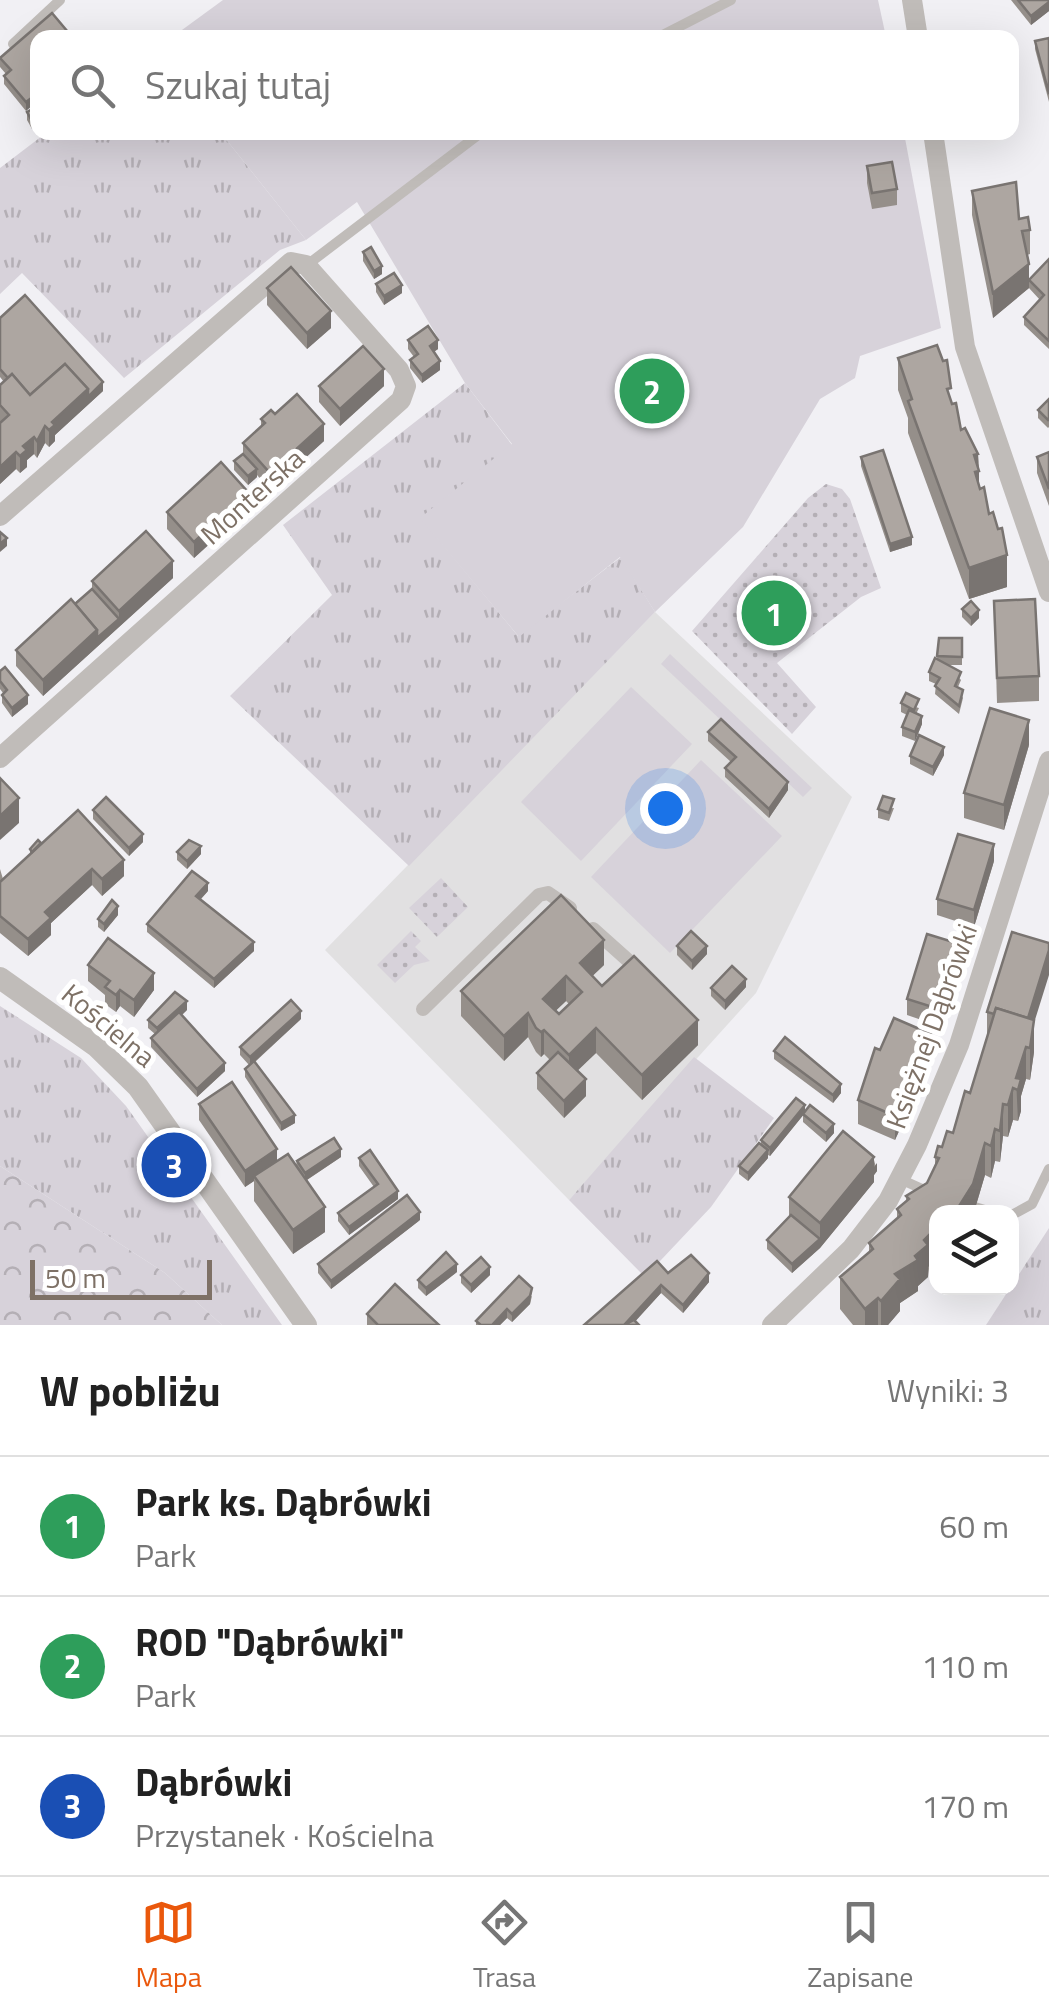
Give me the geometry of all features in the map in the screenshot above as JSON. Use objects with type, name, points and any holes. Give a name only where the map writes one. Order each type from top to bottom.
[{"type":"street","points":[[912,0],[917,30]]},
{"type":"street","points":[[933,140],[965,347],[1049,592]]},
{"type":"street","points":[[0,516],[298,264]]},
{"type":"street","name":"Monterska","points":[[0,758],[401,400],[406,386],[399,370],[298,264]]},
{"type":"street","name":"Księżnej Dąbrówki","points":[[772,1325],[851,1249],[900,1179],[942,1089],[1000,933],[1049,761]]},
{"type":"street","points":[[423,1009],[539,895],[561,899],[648,978]]},
{"type":"street","name":"Kościelna","points":[[0,978],[96,1046],[138,1087],[306,1325]]},
{"type":"lane","points":[[12,44],[60,0]]},
{"type":"lane","points":[[672,30],[732,0]]},
{"type":"lane","points":[[298,264],[471,140]]},
{"type":"lane","points":[[1019,1211],[1032,1204],[1049,1169]]},
{"type":"lane","points":[[900,1179],[937,1196]]},
{"type":"shaded area","points":[[655,612],[852,797],[756,993],[569,1200],[325,950]]},
{"type":"green space","points":[[223,0],[878,0],[884,30],[182,30]]},
{"type":"green space","points":[[37,140],[227,140],[306,240],[280,250],[124,378],[22,273],[0,294],[0,168]]},
{"type":"green space","points":[[227,140],[905,140],[941,328],[860,356],[855,378],[820,399],[743,527],[655,612],[620,557],[519,637],[420,518],[512,444],[465,383],[357,202],[306,240]]},
{"type":"green space","points":[[465,383],[512,445],[421,518],[518,636],[621,557],[655,612],[409,866],[230,696],[332,595],[283,525]]},
{"type":"green space","points":[[826,484],[842,489],[850,499],[881,588],[861,597],[777,663],[816,707],[792,734],[692,631],[808,498]]},
{"type":"green space","points":[[670,654],[812,788],[803,797],[661,664]]},
{"type":"green space","points":[[631,687],[692,744],[581,861],[521,802]]},
{"type":"green space","points":[[701,760],[782,836],[670,953],[591,877]]},
{"type":"green space","points":[[441,878],[468,907],[437,937],[409,908]]},
{"type":"green space","points":[[411,931],[421,941],[415,947],[430,961],[414,965],[395,983],[377,965]]},
{"type":"green space","points":[[0,1006],[81,1058],[126,1106],[282,1325],[222,1325],[165,1273],[0,1166]]},
{"type":"green space","points":[[694,1057],[774,1118],[711,1207],[645,1277],[569,1200]]},
{"type":"green space","points":[[0,1166],[165,1273],[222,1325],[0,1325]]},
{"type":"green space","points":[[1049,1228],[1049,1325],[986,1325],[1005,1295],[1019,1295],[1019,1274]]},
{"type":"building","points":[[1018,0],[1049,0],[1049,2],[1031,16]]},
{"type":"building","points":[[52,13],[66,30],[32,30]]},
{"type":"building","points":[[30,32],[30,99],[26,102],[4,76],[11,70],[0,58]]},
{"type":"building","points":[[1049,38],[1049,94],[1035,41]]},
{"type":"building","points":[[892,162],[897,189],[872,193],[867,166]]},
{"type":"building","points":[[1016,182],[1019,219],[1028,217],[1030,230],[1022,231],[1029,264],[993,293],[972,191]]},
{"type":"building","points":[[371,247],[382,266],[374,271],[363,252]]},
{"type":"building","points":[[1049,259],[1049,341],[1024,317],[1044,295],[1029,280]]},
{"type":"building","points":[[291,267],[331,311],[307,333],[267,288]]},
{"type":"building","points":[[394,273],[402,285],[384,296],[376,284]]},
{"type":"building","points":[[25,295],[103,382],[88,397],[88,389],[65,364],[30,395],[12,374],[8,378],[0,369],[0,318]]},
{"type":"building","points":[[428,326],[438,340],[430,346],[440,361],[422,375],[410,360],[418,354],[408,340]]},
{"type":"building","points":[[937,345],[943,361],[947,360],[951,388],[947,389],[952,404],[956,403],[961,430],[965,428],[978,454],[974,455],[980,489],[984,487],[989,514],[993,512],[998,529],[1002,528],[1007,555],[969,568],[908,401],[912,399],[898,358]]},
{"type":"building","points":[[363,346],[384,369],[340,409],[319,386]]},
{"type":"building","points":[[65,364],[88,389],[52,422],[55,425],[49,430],[45,426],[37,441],[34,437],[23,446],[27,450],[20,456],[16,452],[0,467],[0,423],[9,415],[0,405],[0,385],[12,374],[30,395]]},
{"type":"building","points":[[297,394],[324,424],[270,473],[243,443],[265,423],[261,419],[271,410],[275,414]]},
{"type":"building","points":[[1049,399],[1049,419],[1048,420],[1038,410]]},
{"type":"building","points":[[883,450],[912,537],[890,544],[861,457]]},
{"type":"building","points":[[1049,452],[1049,489],[1037,457]]},
{"type":"building","points":[[243,454],[257,469],[248,476],[234,461]]},
{"type":"building","points":[[221,462],[248,492],[194,542],[167,512]]},
{"type":"building","points":[[146,531],[173,561],[119,611],[92,581]]},
{"type":"building","points":[[92,589],[119,619],[97,638],[97,630],[75,604]]},
{"type":"building","points":[[71,599],[97,630],[43,680],[16,650]]},
{"type":"building","points":[[1035,599],[1039,676],[997,678],[994,601]]},
{"type":"building","points":[[971,601],[979,610],[971,618],[962,609]]},
{"type":"building","points":[[939,638],[962,638],[962,657],[937,656]]},
{"type":"building","points":[[935,658],[961,672],[955,686],[963,690],[959,706],[935,686],[940,678],[929,672]]},
{"type":"building","points":[[5,667],[28,695],[12,708],[2,695],[7,690],[0,681],[0,671]]},
{"type":"building","points":[[906,693],[919,699],[914,710],[901,703]]},
{"type":"building","points":[[990,708],[1029,720],[1004,805],[964,793]]},
{"type":"building","points":[[909,710],[922,716],[915,732],[902,727]]},
{"type":"building","points":[[721,719],[788,782],[769,809],[725,768],[736,757],[708,732]]},
{"type":"building","points":[[919,735],[944,747],[933,767],[910,756]]},
{"type":"building","points":[[0,778],[19,798],[0,816]]},
{"type":"building","points":[[883,796],[894,799],[889,813],[878,809]]},
{"type":"building","points":[[106,797],[143,834],[129,848],[93,810]]},
{"type":"building","points":[[78,810],[124,860],[102,879],[92,869],[45,912],[51,918],[28,939],[0,916],[0,882]]},
{"type":"building","points":[[958,834],[994,844],[974,910],[937,899]]},
{"type":"building","points":[[189,840],[201,846],[187,861],[177,852]]},
{"type":"building","points":[[192,871],[208,883],[196,896],[254,942],[214,979],[147,924]]},
{"type":"building","points":[[561,895],[604,940],[580,963],[602,986],[634,956],[698,1020],[642,1075],[596,1028],[569,1055],[544,1030],[536,1028],[528,1013],[504,1036],[461,991]],"holes":[[[566,976],[582,992],[559,1014],[543,999]]]},
{"type":"building","points":[[112,900],[118,906],[104,924],[98,919]]},
{"type":"building","points":[[691,931],[707,946],[692,961],[677,946]]},
{"type":"building","points":[[1012,932],[1049,943],[1028,1018],[996,1008],[994,1014],[987,1012]]},
{"type":"building","points":[[927,934],[963,945],[942,1010],[907,999]]},
{"type":"building","points":[[108,938],[154,973],[134,1000],[120,990],[116,995],[105,987],[110,981],[88,965]]},
{"type":"building","points":[[732,966],[746,979],[725,1001],[711,988]]},
{"type":"building","points":[[175,992],[187,1001],[157,1028],[148,1020]]},
{"type":"building","points":[[291,1000],[301,1011],[250,1057],[240,1047]]},
{"type":"building","points":[[996,1008],[1034,1020],[1030,1048],[1026,1047],[1016,1078],[1021,1079],[1018,1090],[1013,1088],[1008,1105],[1003,1104],[1000,1131],[995,1129],[991,1146],[985,1143],[973,1184],[960,1205],[929,1205],[929,1235],[924,1240],[928,1245],[915,1256],[918,1260],[895,1274],[900,1279],[881,1301],[878,1298],[865,1309],[840,1277],[873,1249],[869,1243],[901,1215],[897,1209],[909,1199],[906,1196],[927,1183],[939,1158],[935,1157],[938,1146],[942,1147],[947,1131],[953,1133],[965,1091],[970,1093]]},
{"type":"building","points":[[179,1012],[225,1063],[197,1089],[151,1038]]},
{"type":"building","points":[[894,1018],[931,1034],[895,1116],[858,1100],[875,1048],[880,1050]]},
{"type":"building","points":[[785,1037],[841,1084],[833,1095],[774,1051]]},
{"type":"building","points":[[558,1052],[586,1079],[564,1101],[537,1073]]},
{"type":"building","points":[[254,1061],[295,1115],[281,1123],[245,1069]]},
{"type":"building","points":[[232,1082],[277,1149],[245,1171],[199,1104]]},
{"type":"building","points":[[796,1098],[805,1105],[770,1148],[761,1140]]},
{"type":"building","points":[[810,1105],[834,1124],[826,1133],[803,1114]]},
{"type":"building","points":[[843,1131],[874,1157],[820,1223],[789,1197]]},
{"type":"building","points":[[334,1138],[341,1149],[305,1173],[297,1161]]},
{"type":"building","points":[[759,1143],[768,1150],[748,1173],[739,1166]]},
{"type":"building","points":[[370,1150],[398,1191],[349,1227],[338,1213],[378,1184],[359,1158]]},
{"type":"building","points":[[288,1154],[325,1207],[293,1230],[254,1176]]},
{"type":"building","points":[[407,1195],[420,1212],[331,1281],[318,1264]]},
{"type":"building","points":[[791,1215],[820,1239],[792,1264],[767,1240]]},
{"type":"building","points":[[446,1252],[457,1264],[426,1288],[418,1280]]},
{"type":"building","points":[[691,1255],[709,1273],[683,1305],[661,1285],[624,1325],[584,1325],[657,1261],[668,1273]]},
{"type":"building","points":[[481,1257],[490,1267],[471,1285],[461,1275]]},
{"type":"building","points":[[519,1276],[532,1288],[530,1296],[512,1314],[507,1309],[492,1325],[476,1321]]},
{"type":"building","points":[[395,1284],[439,1325],[378,1325],[367,1314]]},
{"type":"place","name":"ROD \"Dąbrówki\"","points":[[652,391]]},
{"type":"place","name":"Park ks. Dąbrówki","points":[[774,613]]},
{"type":"place","name":"Dąbrówki","points":[[174,1165]]}]
